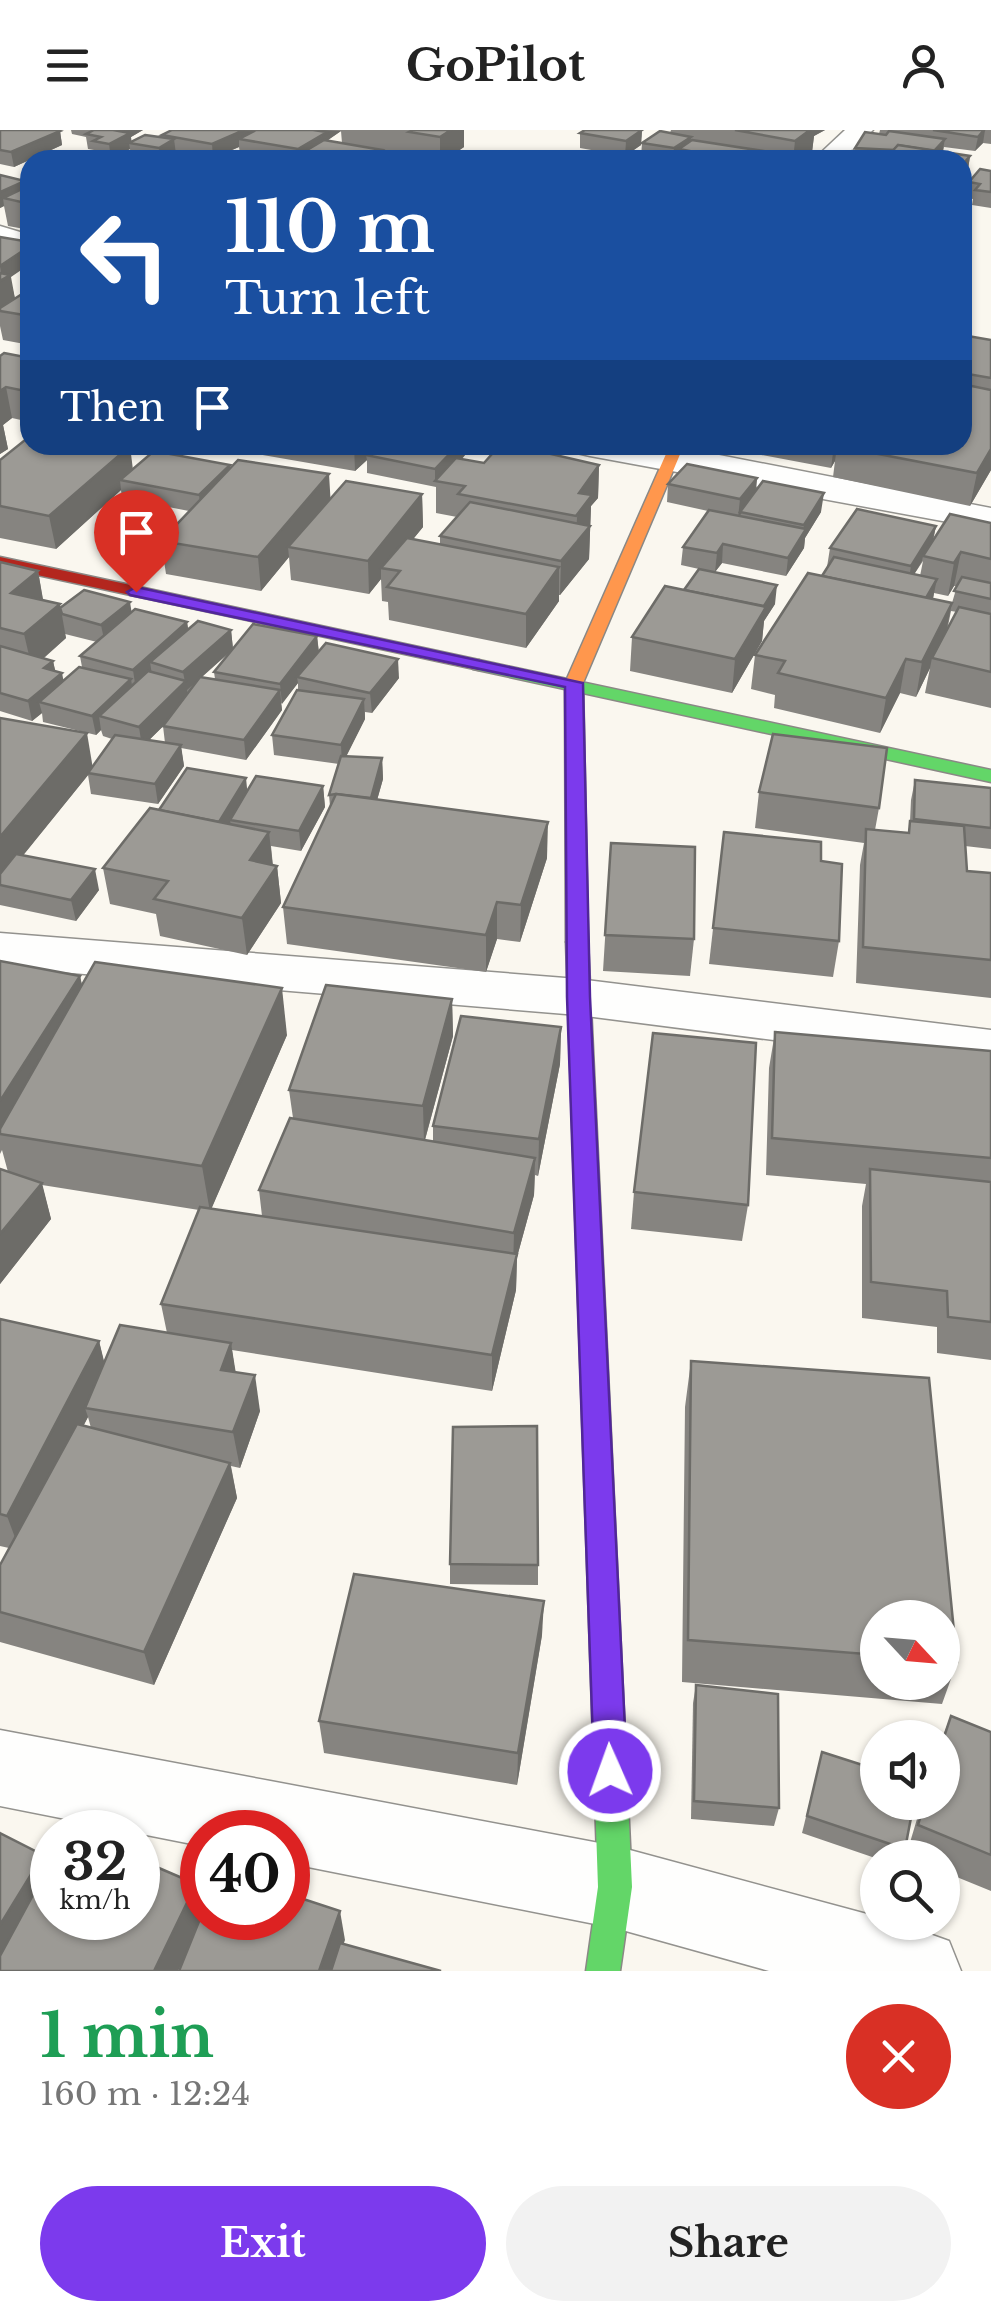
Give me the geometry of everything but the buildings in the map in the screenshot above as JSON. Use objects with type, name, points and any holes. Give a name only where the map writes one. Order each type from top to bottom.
[{"type":"street","points":[[837,150],[860,130]]},
{"type":"street","points":[[603,1971],[615,1887],[578,997],[574,683],[673,455]]},
{"type":"street","points":[[693,455],[991,520]]},
{"type":"street","points":[[0,562],[991,776]]},
{"type":"street","points":[[0,950],[578,997],[991,1049]]},
{"type":"street","points":[[0,1768],[615,1887],[919,1971]]},
{"type":"traffic: fast","points":[[479,665],[991,776]]},
{"type":"traffic: fast","points":[[577,942],[615,1887],[603,1971]]},
{"type":"traffic: slow","points":[[577,942],[574,683],[673,455]]},
{"type":"traffic: jam","points":[[0,562],[479,665]]},
{"type":"route","points":[[136,592],[574,683],[578,997],[610,1771]]}]
